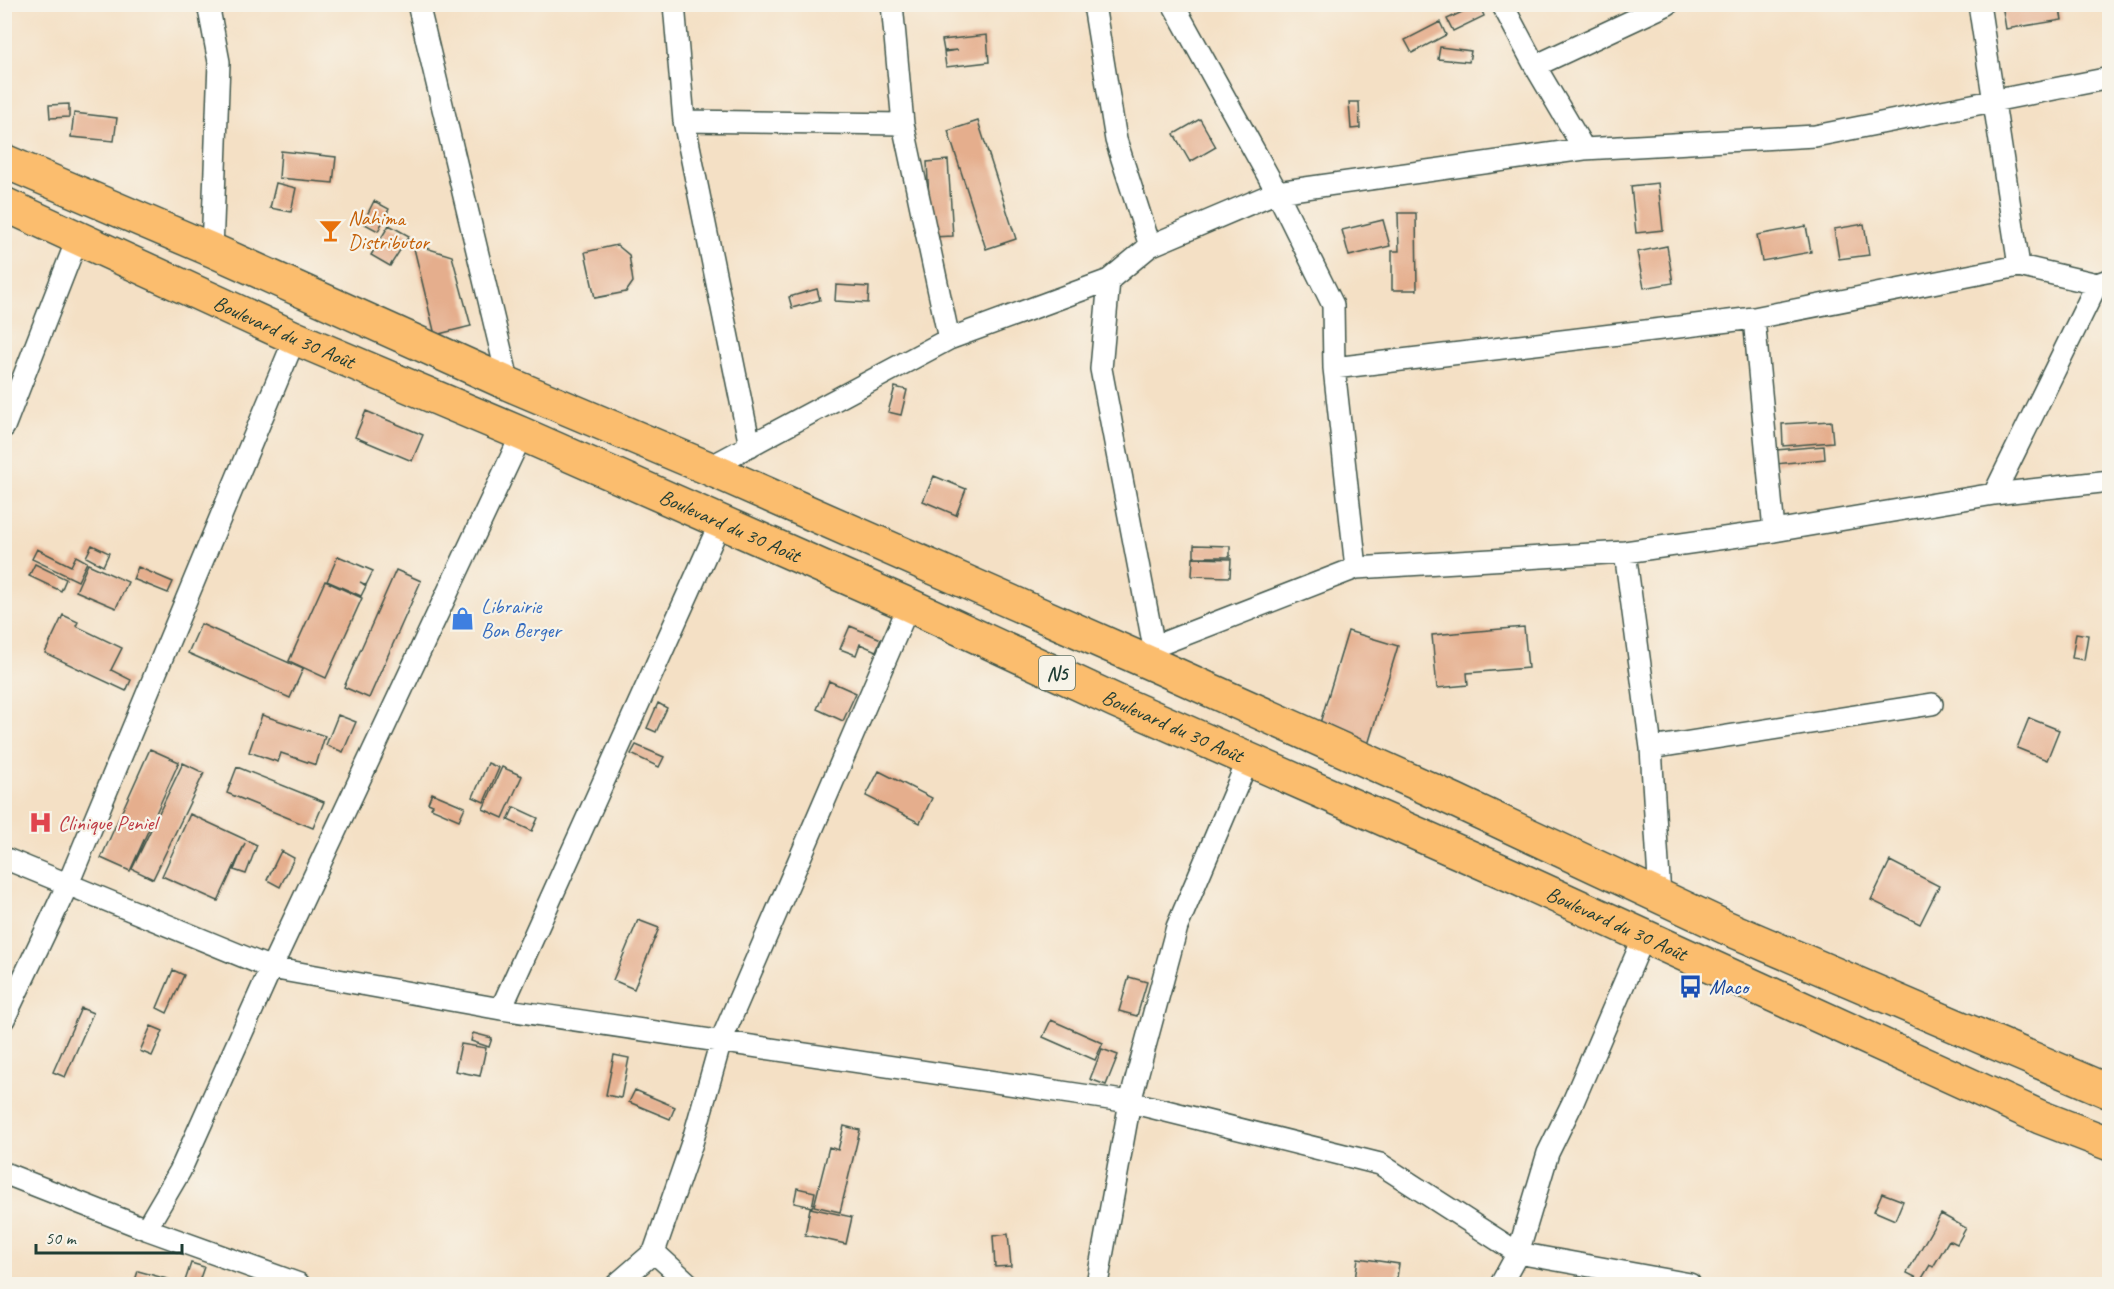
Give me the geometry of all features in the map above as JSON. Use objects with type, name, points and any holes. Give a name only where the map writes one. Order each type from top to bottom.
[{"type":"highway","name":"Boulevard du 30 Août","points":[[4,161],[212,250],[509,384],[1156,657],[1725,927],[2109,1092]]},
{"type":"highway","name":"Boulevard du 30 Août","points":[[4,204],[294,338],[522,434],[909,605],[1248,760],[1506,873],[2040,1117],[2109,1144]]},
{"type":"street","points":[[208,4],[219,62],[212,250]]},
{"type":"street","points":[[418,4],[509,384]]},
{"type":"street","points":[[674,4],[684,121],[750,446]]},
{"type":"street","points":[[892,4],[903,124],[949,339]]},
{"type":"street","points":[[1097,4],[1094,5],[1116,140],[1150,246]]},
{"type":"street","points":[[1173,4],[1277,192],[1333,305],[1334,368],[1356,568]]},
{"type":"street","points":[[1502,4],[1584,149]]},
{"type":"street","points":[[1535,66],[1668,4]]},
{"type":"street","points":[[1979,4],[2019,266]]},
{"type":"street","points":[[708,468],[949,339],[1109,280],[1150,246],[1277,192],[1584,149],[1815,136],[2109,78]]},
{"type":"street","points":[[684,121],[903,124]]},
{"type":"street","points":[[4,427],[78,237]]},
{"type":"street","points":[[1334,368],[1754,318],[2019,266],[2103,282],[1994,494]]},
{"type":"street","points":[[1109,280],[1101,369],[1156,657],[1356,568],[1625,552],[1774,531],[1994,494],[2109,481]]},
{"type":"street","points":[[1754,318],[1774,531]]},
{"type":"street","points":[[4,1019],[68,884],[294,338]]},
{"type":"street","points":[[146,1229],[180,1171],[271,968],[522,434]]},
{"type":"street","points":[[501,1009],[720,523]]},
{"type":"street","points":[[1625,552],[1651,748],[1660,897]]},
{"type":"street","points":[[617,1284],[654,1252],[692,1143],[722,1041],[909,605]]},
{"type":"street","points":[[1651,748],[1932,704]]},
{"type":"street","points":[[1097,1284],[1130,1102],[1177,927],[1248,760]]},
{"type":"street","points":[[4,858],[271,968],[501,1009],[1130,1102],[1380,1164],[1518,1253],[1689,1284]]},
{"type":"street","points":[[1502,1284],[1518,1253],[1548,1153],[1573,1102],[1644,937]]},
{"type":"street","points":[[4,1173],[146,1229],[299,1284]]},
{"type":"street","points":[[654,1252],[689,1284]]},
{"type":"building","points":[[1479,4],[1484,16],[1453,31],[1447,19]]},
{"type":"building","points":[[2002,4],[2059,4],[2062,20],[2006,29]]},
{"type":"building","points":[[1440,22],[1446,35],[1412,53],[1405,40]]},
{"type":"building","points":[[987,35],[989,62],[946,67],[944,52],[958,50],[944,51],[942,40]]},
{"type":"building","points":[[1440,47],[1471,51],[1469,62],[1438,59]]},
{"type":"building","points":[[1349,102],[1359,102],[1360,128],[1351,129]]},
{"type":"building","points":[[69,104],[69,117],[50,118],[49,105]]},
{"type":"building","points":[[74,113],[117,118],[114,141],[71,137]]},
{"type":"building","points":[[1200,119],[1216,147],[1190,162],[1174,134]]},
{"type":"building","points":[[978,121],[1016,239],[986,249],[948,131]]},
{"type":"building","points":[[281,151],[336,157],[333,183],[279,178]]},
{"type":"building","points":[[948,160],[953,236],[931,237],[927,162]]},
{"type":"building","points":[[276,183],[296,188],[291,212],[270,208]]},
{"type":"building","points":[[1658,183],[1663,230],[1636,233],[1631,186]]},
{"type":"building","points":[[374,201],[389,209],[378,231],[363,223]]},
{"type":"building","points":[[1398,213],[1416,213],[1417,290],[1392,290],[1392,251],[1399,251]]},
{"type":"building","points":[[1383,220],[1390,246],[1349,256],[1342,230]]},
{"type":"building","points":[[1864,224],[1869,255],[1839,259],[1834,229]]},
{"type":"building","points":[[389,225],[409,236],[390,266],[371,255]]},
{"type":"building","points":[[1806,226],[1811,252],[1762,261],[1757,235]]},
{"type":"building","points":[[413,244],[452,256],[471,326],[435,335]]},
{"type":"building","points":[[617,245],[629,255],[633,282],[626,292],[595,298],[585,252]]},
{"type":"building","points":[[1667,246],[1673,283],[1644,288],[1637,252]]},
{"type":"building","points":[[836,285],[869,287],[868,303],[835,301]]},
{"type":"building","points":[[817,289],[820,300],[792,308],[789,297]]},
{"type":"building","points":[[895,387],[907,390],[901,415],[888,412]]},
{"type":"building","points":[[366,411],[423,435],[412,461],[355,437]]},
{"type":"building","points":[[1831,421],[1833,442],[1783,446],[1782,424]]},
{"type":"building","points":[[1824,446],[1825,459],[1776,464],[1776,450]]},
{"type":"building","points":[[934,476],[966,489],[956,515],[923,501]]},
{"type":"building","points":[[92,545],[109,553],[103,566],[86,557]]},
{"type":"building","points":[[1194,545],[1230,546],[1230,557],[1194,557]]},
{"type":"building","points":[[37,549],[71,566],[76,556],[87,562],[78,581],[32,559]]},
{"type":"building","points":[[338,556],[373,571],[366,585],[360,582],[366,586],[361,596],[327,581]]},
{"type":"building","points":[[1193,558],[1231,559],[1230,577],[1192,576]]},
{"type":"building","points":[[35,564],[66,579],[61,591],[29,576]]},
{"type":"building","points":[[88,564],[128,582],[116,608],[76,591]]},
{"type":"building","points":[[138,567],[173,582],[168,593],[133,579]]},
{"type":"building","points":[[396,570],[421,581],[369,698],[344,687]]},
{"type":"building","points":[[325,581],[362,598],[326,678],[289,661]]},
{"type":"building","points":[[63,615],[78,622],[76,626],[122,648],[111,670],[131,680],[126,691],[45,653]]},
{"type":"building","points":[[201,624],[303,669],[290,698],[188,653]]},
{"type":"building","points":[[850,626],[881,639],[876,651],[860,644],[856,655],[840,649]]},
{"type":"building","points":[[1524,627],[1528,668],[1467,673],[1468,685],[1437,688],[1432,635]]},
{"type":"building","points":[[1348,631],[1398,646],[1367,748],[1317,733]]},
{"type":"building","points":[[2076,633],[2088,635],[2084,660],[2072,658]]},
{"type":"building","points":[[829,681],[856,693],[843,721],[817,709]]},
{"type":"building","points":[[658,703],[667,708],[656,732],[647,728]]},
{"type":"building","points":[[262,715],[325,736],[316,765],[281,753],[278,762],[249,752]]},
{"type":"building","points":[[338,715],[356,722],[343,752],[326,745]]},
{"type":"building","points":[[2029,718],[2059,730],[2047,760],[2017,748]]},
{"type":"building","points":[[636,745],[664,757],[659,767],[631,754]]},
{"type":"building","points":[[150,749],[179,762],[130,871],[101,858]]},
{"type":"building","points":[[183,763],[204,773],[153,879],[132,869]]},
{"type":"building","points":[[488,763],[499,768],[484,802],[473,797]]},
{"type":"building","points":[[237,767],[324,802],[313,828],[227,793]]},
{"type":"building","points":[[502,767],[522,776],[503,818],[483,809]]},
{"type":"building","points":[[879,771],[932,798],[920,823],[866,796]]},
{"type":"building","points":[[432,793],[465,807],[459,820],[431,808],[433,805],[428,803]]},
{"type":"building","points":[[514,807],[538,818],[532,831],[508,820]]},
{"type":"building","points":[[190,814],[257,845],[246,874],[234,870],[245,843],[218,901],[162,876]]},
{"type":"building","points":[[281,851],[294,858],[280,887],[267,880]]},
{"type":"building","points":[[1890,861],[1939,886],[1920,924],[1871,900]]},
{"type":"building","points":[[638,920],[659,928],[634,989],[613,980]]},
{"type":"building","points":[[173,970],[184,975],[167,1013],[157,1008]]},
{"type":"building","points":[[1129,977],[1147,982],[1137,1016],[1119,1011]]},
{"type":"building","points":[[81,1008],[93,1013],[65,1077],[53,1072]]},
{"type":"building","points":[[1051,1020],[1103,1043],[1095,1060],[1043,1037]]},
{"type":"building","points":[[151,1026],[163,1031],[152,1056],[140,1051]]},
{"type":"building","points":[[473,1033],[492,1038],[489,1047],[471,1041]]},
{"type":"building","points":[[461,1044],[486,1048],[480,1076],[455,1071]]},
{"type":"building","points":[[1102,1049],[1118,1055],[1106,1085],[1090,1079]]},
{"type":"building","points":[[614,1055],[629,1058],[621,1098],[606,1095]]},
{"type":"building","points":[[635,1090],[675,1107],[670,1119],[629,1102]]},
{"type":"building","points":[[844,1126],[860,1130],[840,1212],[814,1206],[829,1147],[838,1150]]},
{"type":"building","points":[[797,1188],[815,1192],[812,1207],[794,1203]]},
{"type":"building","points":[[1882,1193],[1903,1201],[1895,1220],[1874,1211]]},
{"type":"building","points":[[810,1208],[852,1217],[846,1244],[805,1235]]},
{"type":"building","points":[[1941,1214],[1966,1228],[1957,1244],[1949,1240],[1933,1267],[1930,1265],[1921,1280],[1907,1273]]},
{"type":"building","points":[[1008,1234],[1011,1266],[995,1267],[993,1236]]},
{"type":"building","points":[[1358,1258],[1399,1264],[1396,1284],[1340,1284],[1341,1278],[1355,1280]]},
{"type":"building","points":[[191,1263],[204,1267],[198,1284],[184,1284]]},
{"type":"building","points":[[138,1271],[171,1280],[170,1284],[134,1284]]},
{"type":"place","name":"Nahima Distributor","points":[[330,230]]},
{"type":"place","name":"Librairie Bon Berger","points":[[463,618]]},
{"type":"place","name":"Clinique Peniel","points":[[40,823]]},
{"type":"place","name":"Maco","points":[[1691,987]]}]
